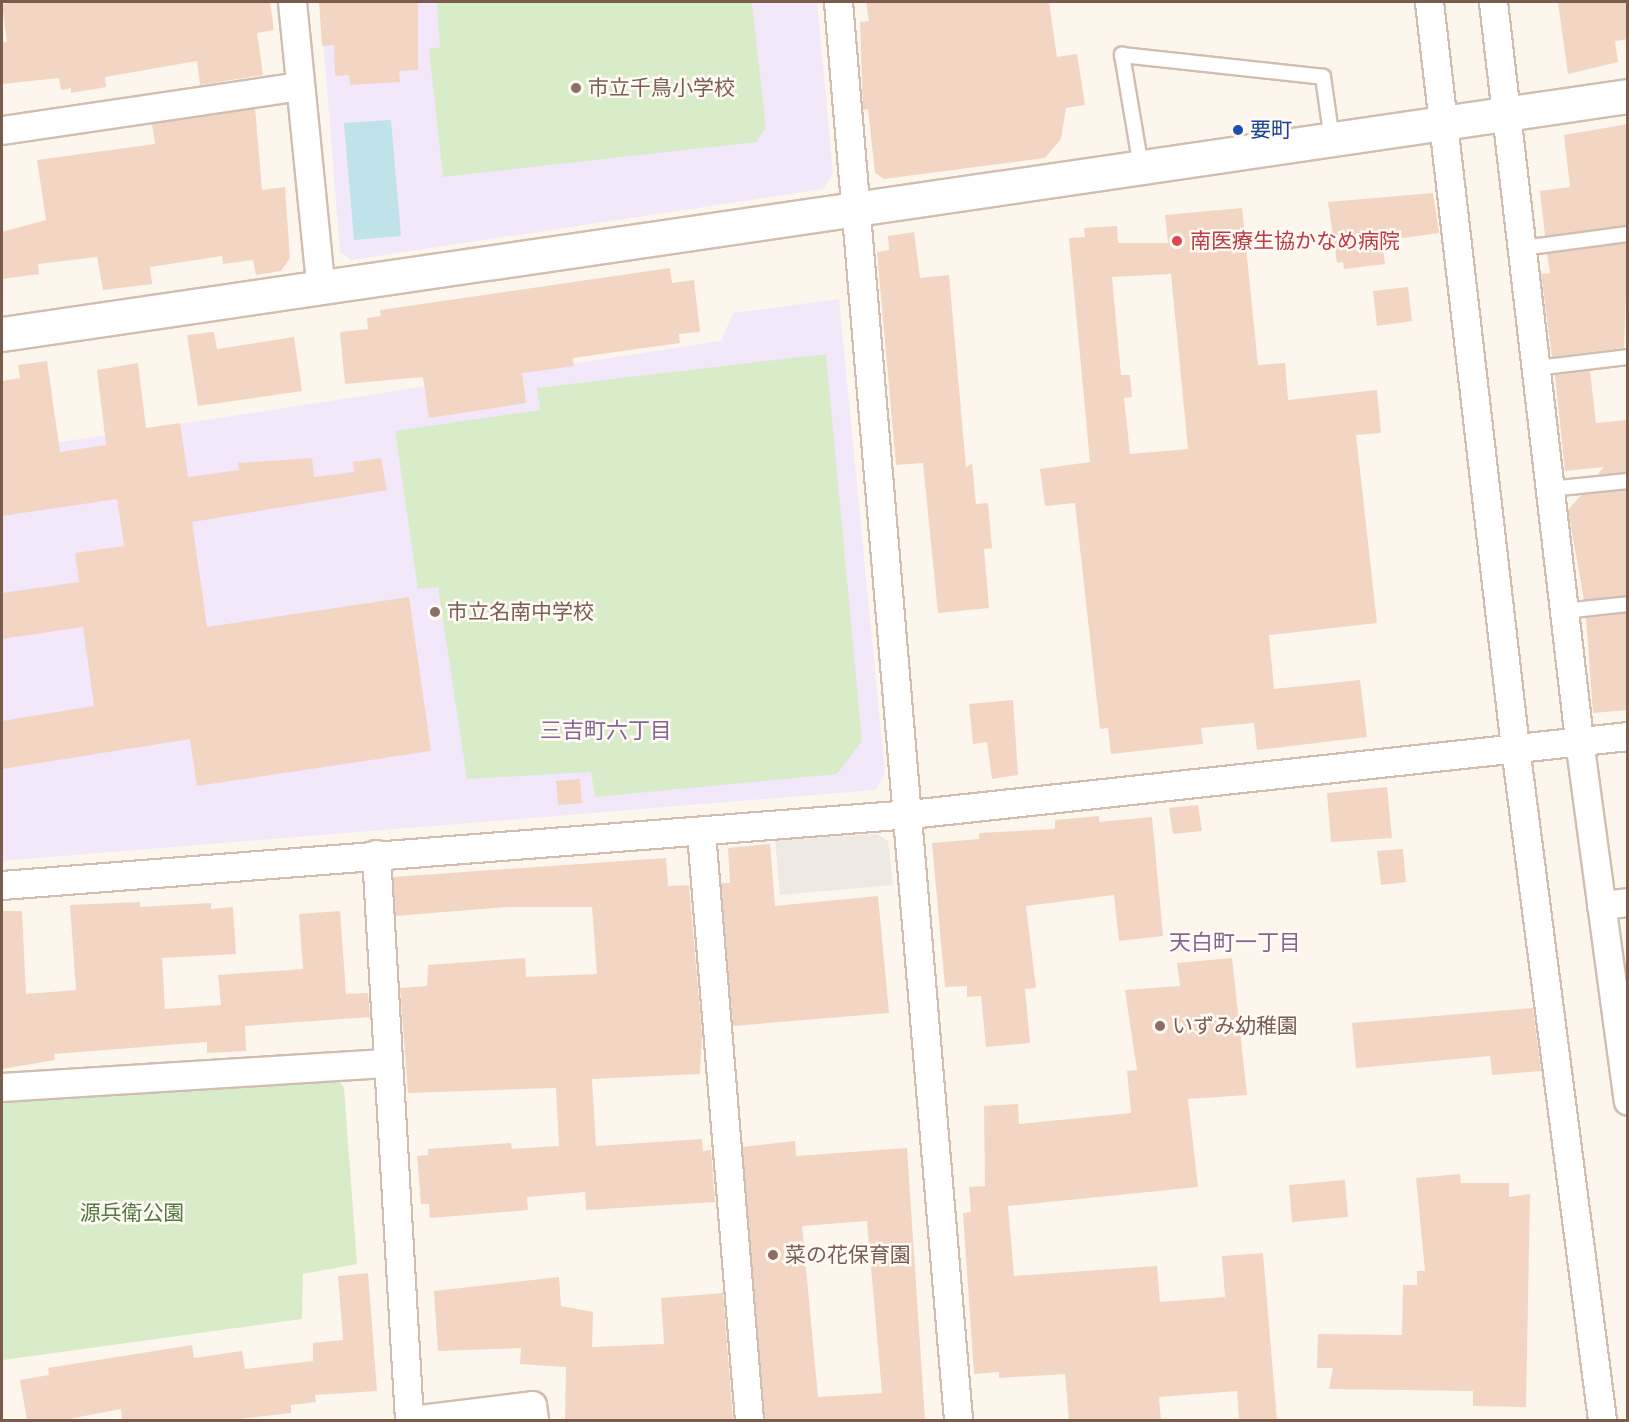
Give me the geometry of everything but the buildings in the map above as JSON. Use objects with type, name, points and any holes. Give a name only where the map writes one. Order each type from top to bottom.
[{"type":"street","points":[[292,2],[320,284]]},
{"type":"street","points":[[838,2],[910,814],[958,1420]]},
{"type":"street","points":[[1429,2],[1515,747],[1602,1420]]},
{"type":"street","points":[[1493,2],[1579,740],[1614,903],[1628,1101]]},
{"type":"street","points":[[2,130],[300,86]]},
{"type":"street","points":[[2,334],[320,284],[855,213],[1628,96]]},
{"type":"street","points":[[2,885],[910,814],[1628,736]]},
{"type":"street","points":[[701,832],[749,1420]]},
{"type":"street","points":[[376,854],[387,1063],[411,1420],[532,1405],[534,1420]]},
{"type":"street","points":[[2,1087],[387,1063]]},
{"type":"lane","points":[[1142,169],[1122,55],[1323,77],[1332,140]]},
{"type":"lane","points":[[1523,248],[1628,234]]},
{"type":"lane","points":[[1536,368],[1628,357]]},
{"type":"lane","points":[[1550,489],[1628,481]]},
{"type":"lane","points":[[1564,611],[1628,604]]},
{"type":"shaded area","name":"市立千鳥小学校","points":[[320,2],[817,2],[833,174],[823,189],[351,260],[340,252]]},
{"type":"shaded area","name":"市立名南中学校","points":[[839,299],[885,773],[876,790],[2,861],[2,451],[721,341],[733,313]]},
{"type":"shaded area","points":[[877,834],[888,841],[893,885],[780,895],[775,840]]},
{"type":"green space","points":[[437,2],[752,2],[766,128],[756,142],[443,177],[429,49],[440,47]]},
{"type":"green space","points":[[826,354],[862,741],[837,774],[595,797],[591,772],[467,779],[438,587],[418,589],[395,431],[540,410],[537,388]]},
{"type":"green space","name":"源兵衛公園","points":[[334,1072],[344,1088],[357,1264],[303,1274],[302,1319],[3,1360],[2,1095]]},
{"type":"water","points":[[391,120],[401,236],[354,240],[344,123]]},
{"type":"place","name":"市立千鳥小学校","points":[[576,88]]},
{"type":"place","name":"要町","points":[[1238,130]]},
{"type":"place","name":"南医療生協かなめ病院","points":[[1177,241]]},
{"type":"place","name":"市立名南中学校","points":[[435,612]]},
{"type":"place","name":"いずみ幼稚園","points":[[1160,1026]]},
{"type":"place","name":"菜の花保育園","points":[[773,1255]]},
{"type":"district","name":"三吉町六丁目","points":[[606,731]]},
{"type":"district","name":"天白町一丁目","points":[[1235,943]]}]
